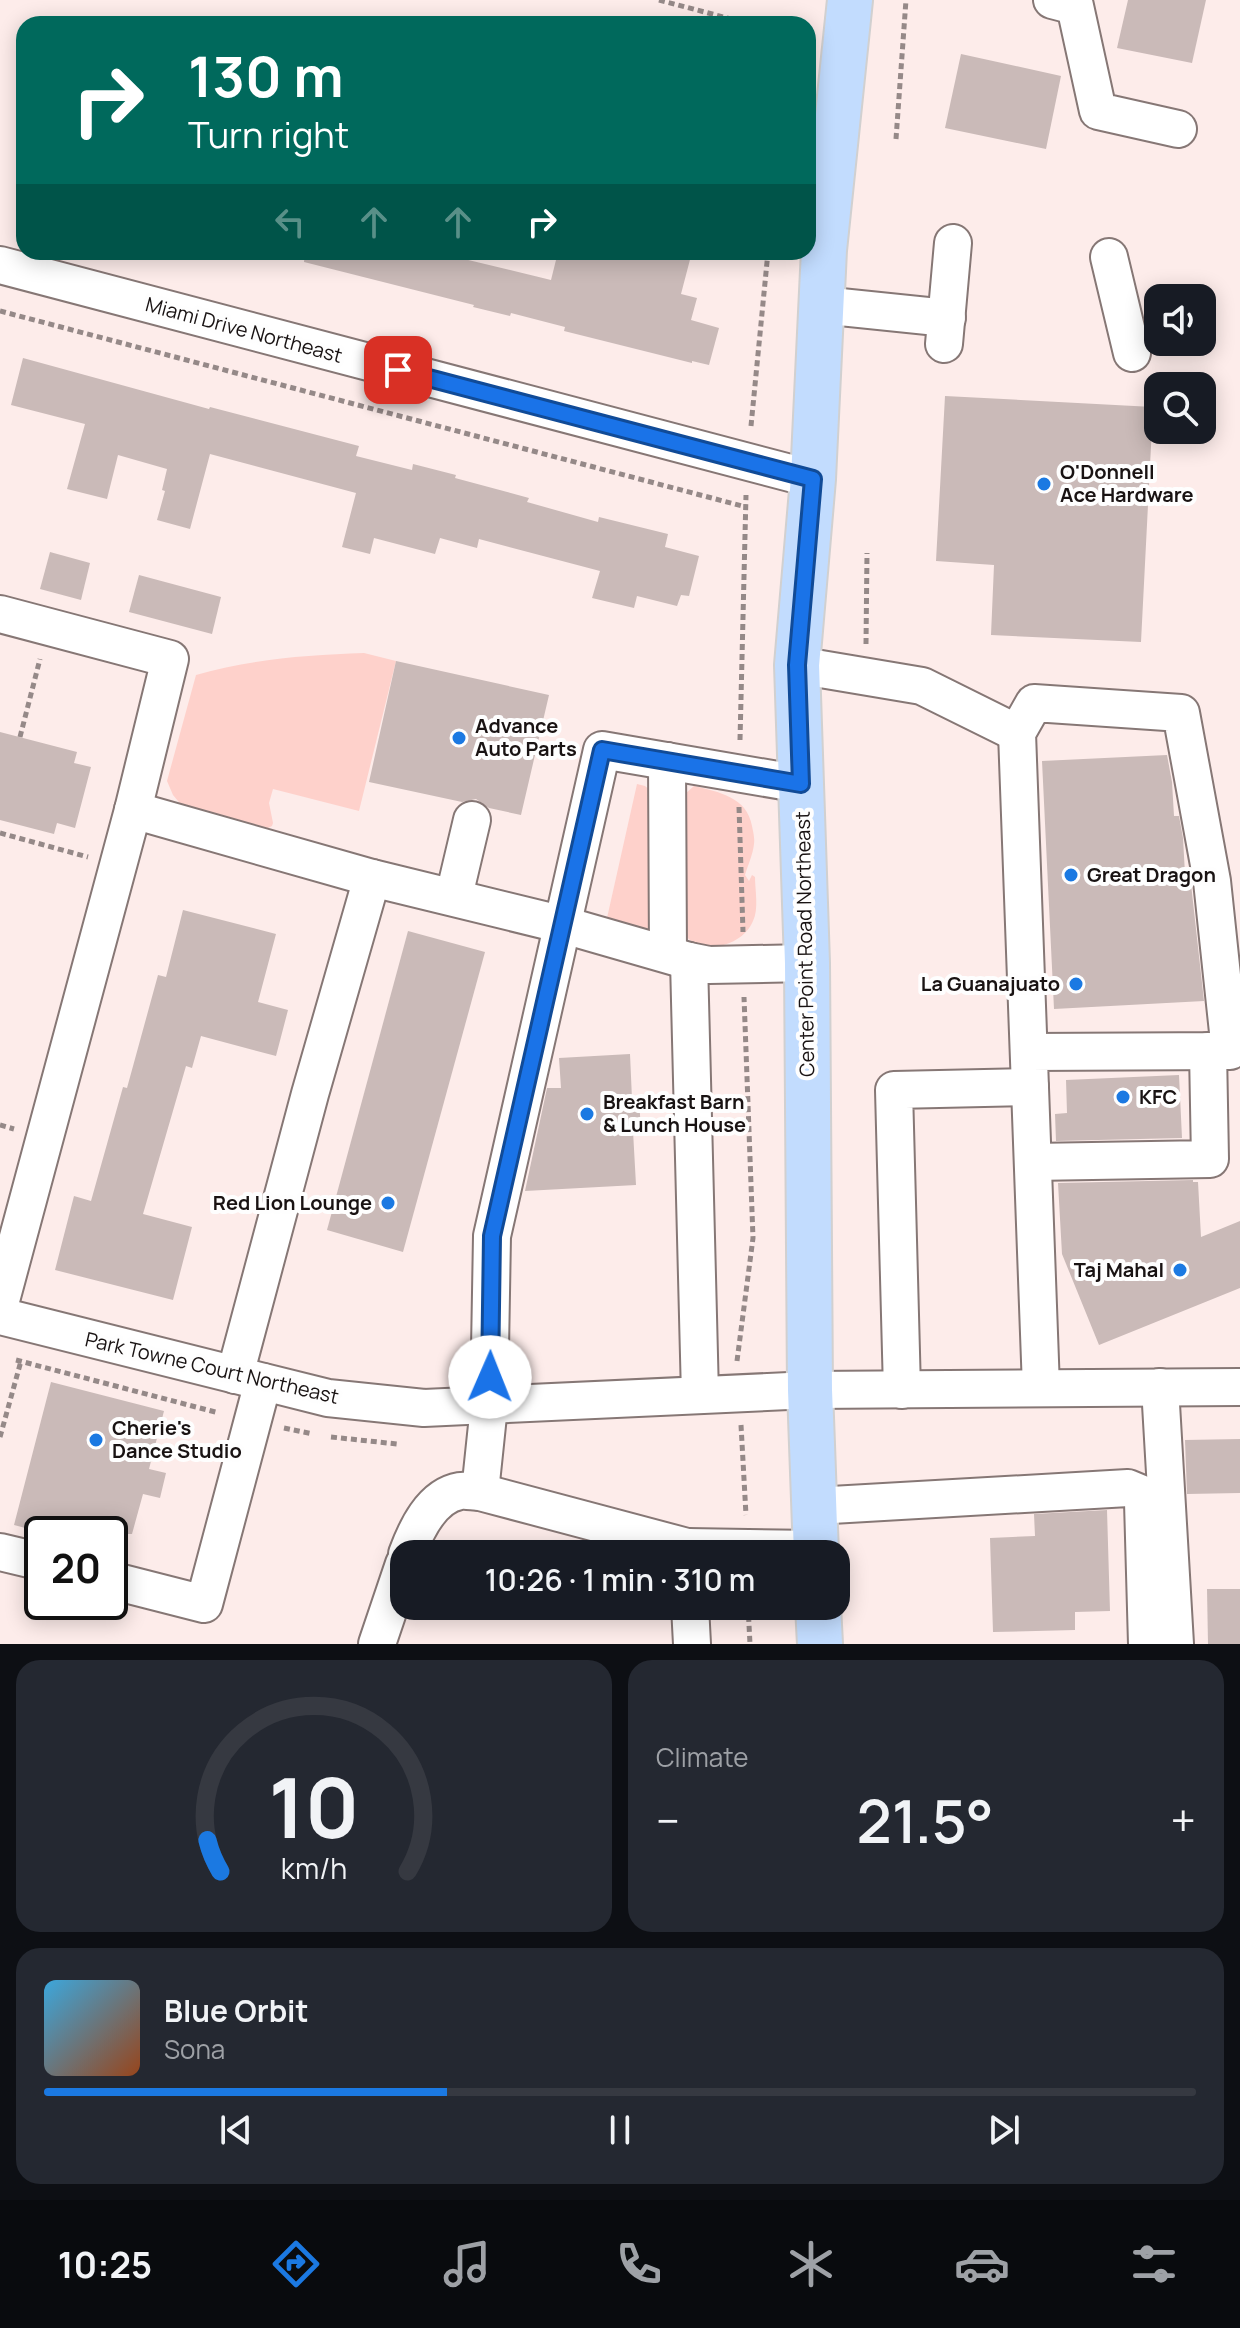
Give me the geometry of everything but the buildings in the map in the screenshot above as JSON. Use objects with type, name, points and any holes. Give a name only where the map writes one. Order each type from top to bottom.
[{"type":"main road","name":"Center Point Road Northeast","points":[[815,1540],[810,1390],[807,963],[797,665],[813,479],[824,250],[845,1]]},
{"type":"main road","points":[[819,1620],[820,1644]]},
{"type":"street","points":[[1052,0],[1075,6],[1098,111],[1178,129]]},
{"type":"street","points":[[821,305],[946,331],[953,243]]},
{"type":"street","points":[[1109,257],[1132,353]]},
{"type":"street","name":"Miami Drive Northeast","points":[[0,265],[813,479]]},
{"type":"street","points":[[0,614],[170,659],[133,810],[0,1304]]},
{"type":"street","points":[[797,665],[922,686],[1017,733]]},
{"type":"street","points":[[902,1390],[894,1090],[1030,1069],[1230,1051],[1212,881],[1181,713],[1034,703],[1017,733],[1030,1069],[1041,1388]]},
{"type":"street","points":[[480,1492],[489,1406],[492,1236],[602,750],[801,784]]},
{"type":"street","points":[[667,761],[700,1395]]},
{"type":"street","points":[[133,810],[372,878],[454,896],[709,965],[807,963]]},
{"type":"street","points":[[454,896],[472,820]]},
{"type":"street","points":[[128,1585],[204,1604],[306,1108],[372,878]]},
{"type":"street","points":[[1033,1162],[1210,1159],[1208,1051]]},
{"type":"street","name":"Park Towne Court Northeast","points":[[16,1320],[328,1398],[424,1408],[810,1390],[1240,1387]]},
{"type":"street","points":[[1160,1387],[1175,1644]]},
{"type":"street","points":[[814,1506],[1128,1488],[1140,1493],[1143,1502],[1147,1644]]},
{"type":"street","points":[[414,1540],[423,1520],[439,1501],[459,1491],[480,1492],[649,1540]]},
{"type":"street","points":[[0,1552],[24,1558]]},
{"type":"street","points":[[377,1644],[390,1605]]},
{"type":"street","points":[[691,1620],[692,1644]]},
{"type":"path","points":[[659,0],[720,16]]},
{"type":"path","points":[[896,139],[906,0]]},
{"type":"path","points":[[750,437],[767,260]]},
{"type":"path","points":[[0,311],[746,507]]},
{"type":"path","points":[[740,742],[746,490]]},
{"type":"path","points":[[865,677],[867,553]]},
{"type":"path","points":[[20,737],[48,627]]},
{"type":"path","points":[[739,802],[743,935]]},
{"type":"path","points":[[0,833],[118,865]]},
{"type":"path","points":[[736,1373],[753,1238],[744,996]]},
{"type":"path","points":[[0,1437],[16,1320]]},
{"type":"path","points":[[741,1420],[747,1540]]},
{"type":"path","points":[[749,1620],[750,1644]]},
{"type":"shaded area","points":[[364,653],[396,661],[359,811],[273,789],[269,803],[273,823],[266,829],[183,807],[173,795],[167,781],[196,675],[279,659]]},
{"type":"shaded area","points":[[637,784],[652,792],[653,926],[647,929],[607,918]]},
{"type":"shaded area","points":[[694,786],[738,802],[749,816],[753,833],[753,848],[745,875],[749,881],[752,875],[755,877],[755,916],[741,937],[722,946],[701,945],[684,934],[685,794]]},
{"type":"place","name":"O'Donnell Ace Hardware","points":[[1044,484]]},
{"type":"place","name":"Advance Auto Parts","points":[[459,738]]},
{"type":"place","name":"Great Dragon","points":[[1071,875]]},
{"type":"place","name":"La Guanajuato","points":[[1076,984]]},
{"type":"place","name":"KFC","points":[[1123,1097]]},
{"type":"place","name":"Breakfast Barn & Lunch House","points":[[587,1114]]},
{"type":"place","name":"Red Lion Lounge","points":[[388,1203]]},
{"type":"place","name":"Taj Mahal","points":[[1180,1270]]},
{"type":"place","name":"Cherie's Dance Studio","points":[[96,1440]]},
{"type":"route","points":[[398,370],[813,479],[797,665],[801,784],[602,750],[492,1236],[490,1377]]}]
